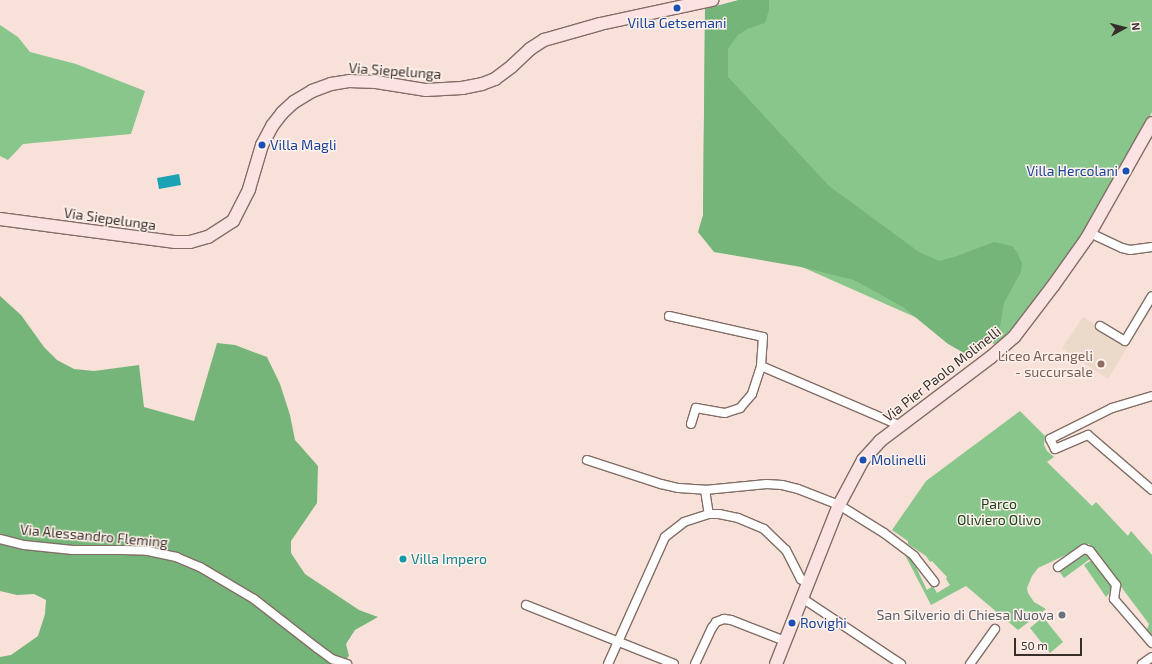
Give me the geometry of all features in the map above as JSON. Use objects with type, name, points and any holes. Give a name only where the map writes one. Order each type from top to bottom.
[{"type":"street","name":"Via Siepelunga","points":[[0,219],[175,242],[190,242],[208,237],[233,221],[249,189],[262,146],[272,126],[282,113],[294,102],[312,91],[331,84],[349,81],[376,82],[426,90],[462,88],[482,84],[495,79],[530,49],[544,40],[600,24],[712,0]]},
{"type":"street","name":"Via Pier Paolo Molinelli","points":[[776,664],[839,505],[863,460],[880,441],[991,357],[1014,337],[1054,286],[1090,233],[1152,123]]},
{"type":"street","points":[[1090,233],[1122,248],[1130,250],[1152,247]]},
{"type":"street","points":[[1100,326],[1125,341],[1152,296]]},
{"type":"street","points":[[670,316],[763,337],[761,366],[752,394],[740,408],[725,413],[696,408],[691,424]]},
{"type":"street","points":[[761,366],[901,426]]},
{"type":"street","points":[[1152,396],[1112,408],[1050,439],[1055,449],[1088,435],[1152,490]]},
{"type":"street","points":[[587,460],[662,484],[705,490],[767,484],[782,485],[798,489],[839,505],[884,533],[914,556],[934,582]]},
{"type":"street","points":[[705,490],[709,514]]},
{"type":"street","points":[[608,664],[664,537],[684,522],[709,514],[729,515],[764,529],[786,550],[801,579],[808,584]]},
{"type":"street","name":"Via Alessandro Fleming","points":[[0,539],[24,545],[66,549],[148,551],[176,557],[200,567],[254,599],[332,659],[347,664]]},
{"type":"street","points":[[1058,567],[1084,550],[1090,551],[1116,585],[1114,599],[1152,642]]},
{"type":"street","points":[[802,598],[900,664]]},
{"type":"street","points":[[526,605],[674,664]]},
{"type":"street","points":[[695,664],[712,628],[716,622],[724,619],[731,620],[785,641]]},
{"type":"street","points":[[970,664],[996,629]]},
{"type":"street","points":[[1142,664],[1152,657]]},
{"type":"shaded area","name":"Liceo Arcangeli - succursale","points":[[1083,317],[1128,346],[1108,379],[1062,348]]},
{"type":"green space","points":[[739,0],[1152,0],[1152,112],[1092,225],[1012,330],[995,344],[951,333],[703,223],[705,9]]},
{"type":"green space","points":[[739,0],[769,0],[769,10],[765,23],[747,29],[738,35],[728,49],[728,77],[829,186],[919,252],[939,261],[994,242],[1012,246],[1017,252],[1022,263],[1021,272],[1004,303],[1000,326],[994,340],[972,354],[964,353],[948,344],[903,307],[854,280],[801,267],[714,252],[698,232],[703,215],[705,9]]},
{"type":"green space","points":[[0,25],[18,37],[30,52],[76,64],[145,91],[131,134],[23,144],[8,160],[0,156]]},
{"type":"green space","points":[[0,296],[21,315],[44,347],[57,360],[74,369],[94,371],[139,365],[144,407],[194,421],[217,343],[235,345],[267,357],[280,384],[290,415],[295,440],[318,466],[317,503],[291,541],[291,553],[305,574],[359,610],[378,617],[355,630],[346,644],[349,656],[341,664],[0,664],[0,657],[11,655],[38,636],[45,614],[46,600],[34,594],[17,595],[0,591]]},
{"type":"green space","name":"Parco Oliviero Olivo","points":[[1020,411],[1045,436],[1044,445],[1047,451],[1054,457],[1047,462],[1092,506],[1096,502],[1128,536],[1131,531],[1152,555],[1152,635],[1147,629],[1149,624],[1089,544],[1038,568],[1032,576],[1027,588],[1028,593],[1034,602],[1046,609],[1018,630],[966,586],[931,605],[904,553],[911,557],[927,590],[933,586],[937,593],[950,585],[946,579],[947,577],[932,561],[930,562],[926,556],[908,544],[908,541],[892,530],[926,481]]},
{"type":"green space","points":[[1085,552],[1090,559],[1064,578],[1059,571]]},
{"type":"green space","points":[[1093,559],[1114,587],[1106,597],[1084,565]]},
{"type":"green space","points":[[1043,617],[1063,642],[1050,653],[1030,628]]},
{"type":"water","points":[[179,174],[181,185],[159,189],[157,178]]},
{"type":"place","name":"Villa Getsemani","points":[[677,8]]},
{"type":"place","name":"Villa Magli","points":[[262,145]]},
{"type":"place","name":"Villa Hercolani","points":[[1126,171]]},
{"type":"place","name":"Liceo Arcangeli - succursale","points":[[1101,364]]},
{"type":"place","name":"Molinelli","points":[[863,460]]},
{"type":"place","name":"Villa Impero","points":[[403,559]]},
{"type":"place","name":"San Silverio di Chiesa Nuova","points":[[1062,615]]},
{"type":"place","name":"Rovighi","points":[[792,623]]}]
